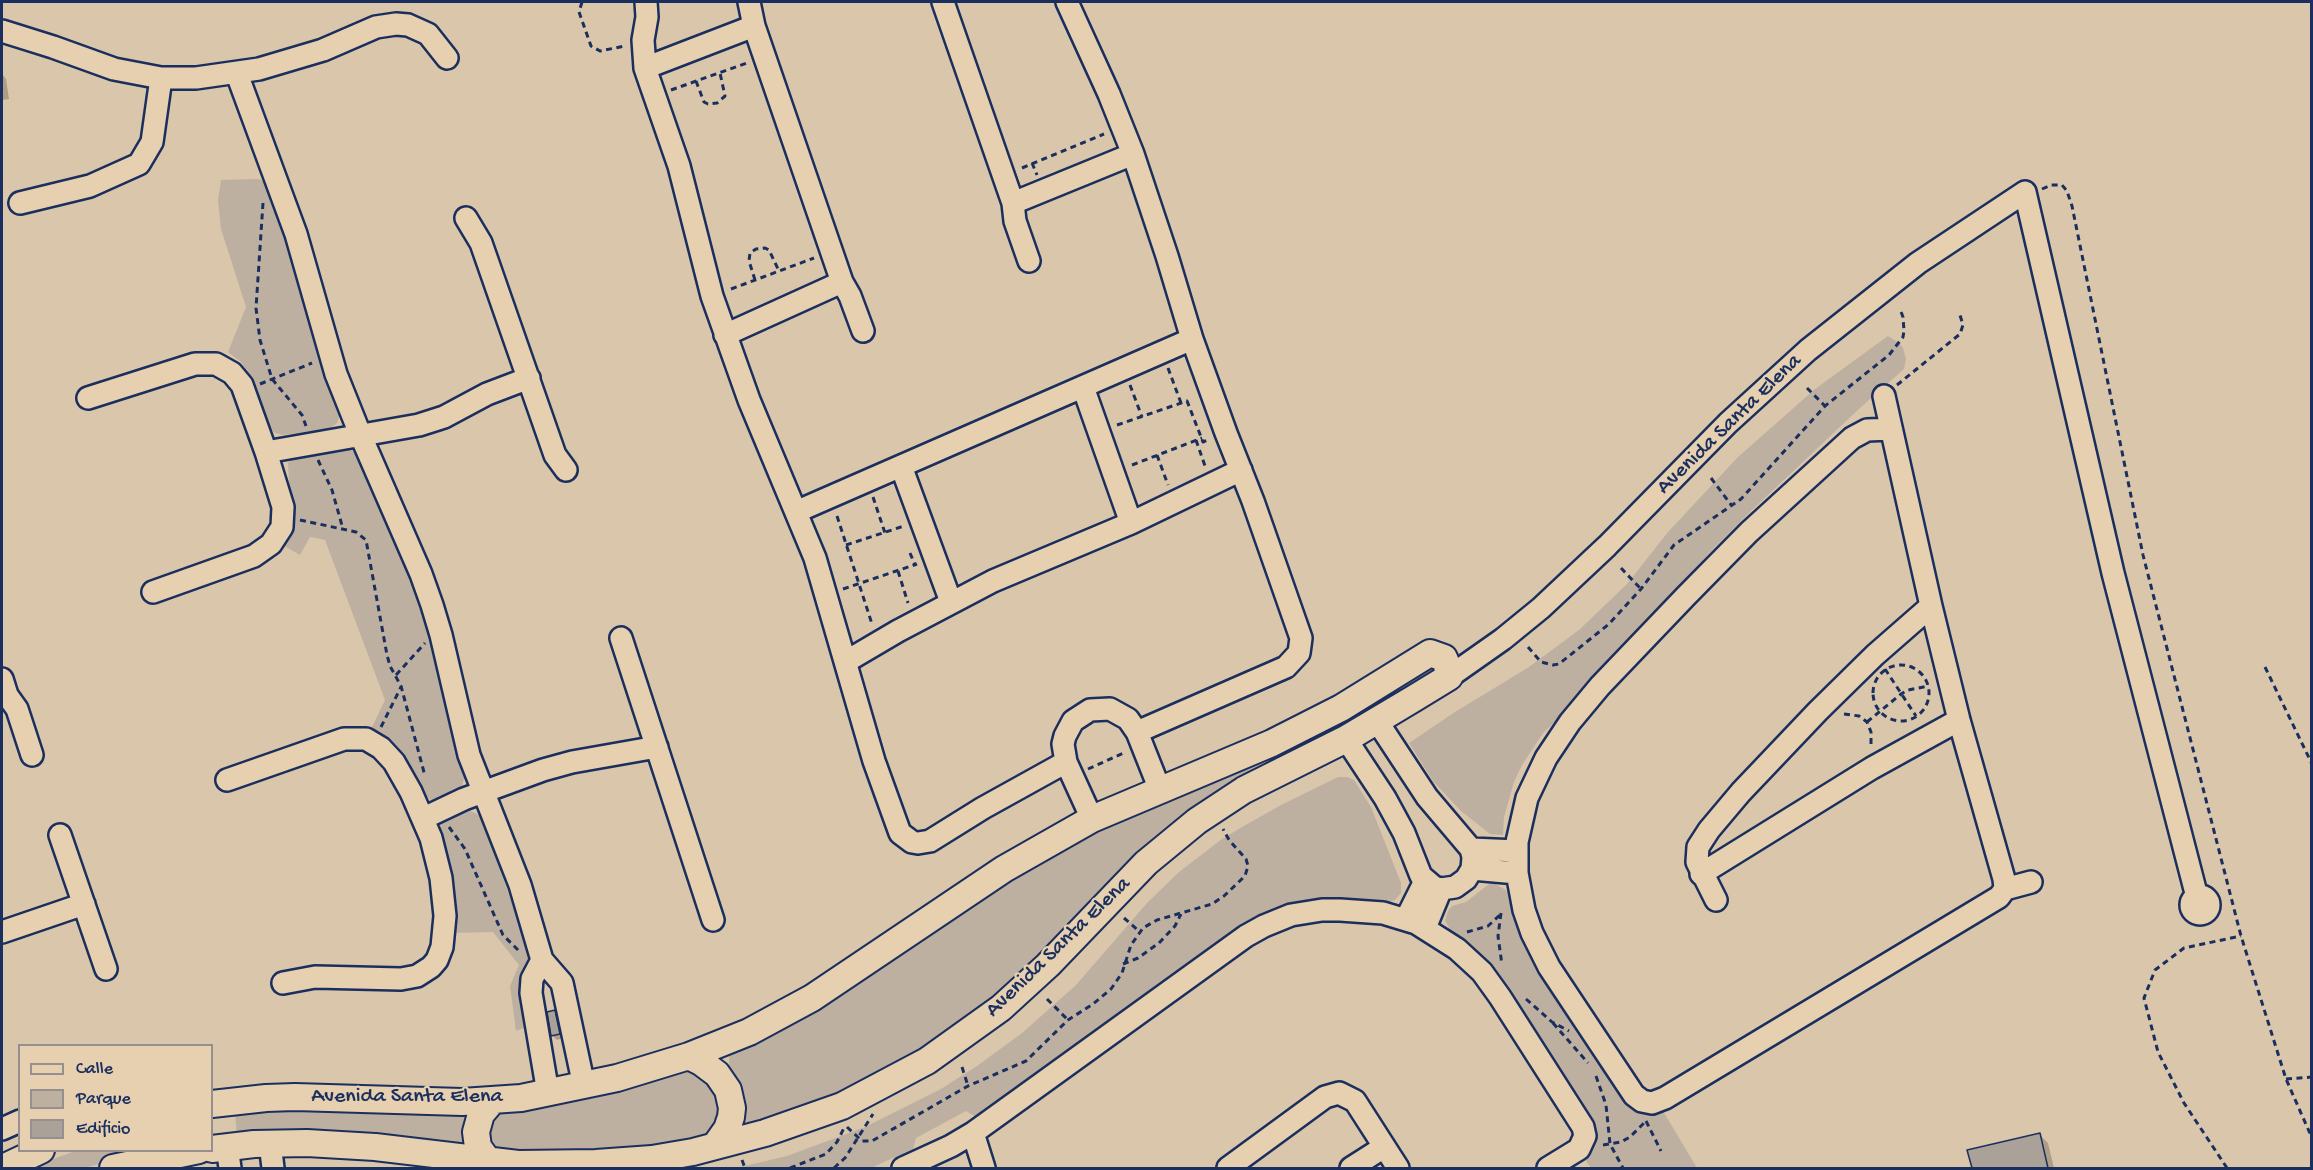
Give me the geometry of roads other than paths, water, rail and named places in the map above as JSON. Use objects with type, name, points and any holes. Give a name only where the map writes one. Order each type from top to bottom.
[{"type":"street","points":[[646,2],[647,17],[643,40],[645,68],[679,166],[712,296],[749,400],[798,511],[815,558],[847,661],[874,761],[900,833],[912,842],[930,841],[1001,797],[1069,769]]},
{"type":"street","points":[[749,2],[764,57],[831,251],[863,331]]},
{"type":"street","points":[[943,2],[1013,203],[1015,221],[1029,261]]},
{"type":"street","points":[[1067,2],[1133,154],[1192,339],[1301,638],[1299,653],[1286,667],[1140,738]]},
{"type":"street","points":[[2,31],[114,69],[161,78],[196,78],[237,74],[298,58],[376,27],[396,24],[408,25],[428,34],[447,58]]},
{"type":"street","points":[[645,68],[754,26]]},
{"type":"street","points":[[237,74],[299,244],[331,355],[360,434],[421,574],[439,628],[461,726],[483,792],[520,885],[542,960],[562,983],[584,1086]]},
{"type":"street","points":[[20,203],[90,186],[139,164],[152,142],[161,78]]},
{"type":"street","points":[[1013,203],[1133,154]]},
{"type":"street","name":"Avenida Santa Elena","points":[[223,1154],[270,1143],[364,1146],[489,1162],[626,1165],[765,1133],[842,1106],[927,1061],[977,1027],[1025,987],[1131,877],[1197,821],[1244,790],[1377,721],[1449,677],[1503,639],[1548,602],[1607,546],[1728,423],[1808,350],[1918,263],[2025,192],[2113,573],[2197,897]]},
{"type":"street","points":[[466,218],[481,243],[555,455],[566,470]]},
{"type":"street","points":[[725,334],[842,282]]},
{"type":"street","points":[[798,511],[1192,339]]},
{"type":"street","points":[[88,398],[202,363],[216,364],[232,373],[245,391],[266,452],[283,507],[282,527],[276,538],[260,554],[153,592]]},
{"type":"street","points":[[266,452],[419,425],[444,417],[487,394],[529,378]]},
{"type":"street","points":[[1083,387],[1131,523]]},
{"type":"street","points":[[1884,396],[1931,606],[2005,889]]},
{"type":"street","points":[[1891,429],[1867,430],[1852,438],[1749,532],[1589,698],[1557,740],[1536,777],[1521,820],[1517,851],[1517,880],[1524,910],[1540,951],[1634,1095],[1642,1101],[1649,1112],[1665,1098],[1999,897],[2005,889],[2031,882]]},
{"type":"street","points":[[902,466],[951,602]]},
{"type":"street","points":[[847,661],[951,602],[1035,562],[1175,503],[1241,470]]},
{"type":"street","points":[[1716,900],[1701,874],[1697,862],[1698,847],[1723,811],[1766,765],[1880,663],[1931,606]]},
{"type":"street","points":[[621,638],[713,920]]},
{"type":"street","name":"Avenida Santa Elena","points":[[215,1104],[295,1097],[389,1101],[493,1100],[584,1086],[648,1070],[689,1056],[749,1032],[812,998],[1004,869],[1092,819],[1237,759],[1341,708],[1430,653],[1444,658],[1449,677]]},
{"type":"street","points":[[3,690],[16,709],[32,755]]},
{"type":"street","points":[[1092,819],[1069,769],[1064,752],[1065,735],[1073,721],[1090,710],[1100,708],[1120,713],[1128,718],[1140,738],[1160,790]]},
{"type":"street","points":[[1701,874],[1862,774],[1959,720]]},
{"type":"street","points":[[1377,721],[1471,859],[1517,880]]},
{"type":"street","points":[[227,780],[344,739],[360,738],[374,742],[394,762],[430,815],[445,916],[442,947],[431,968],[417,976],[400,979],[315,977],[283,983]]},
{"type":"street","points":[[1346,739],[1385,798],[1404,833],[1417,868],[1433,885],[1455,887],[1462,883],[1471,859]]},
{"type":"street","points":[[430,815],[543,770],[572,762],[657,747]]},
{"type":"street","points":[[60,835],[106,969]]},
{"type":"street","points":[[1471,859],[1517,851]]},
{"type":"street","points":[[1406,919],[1433,885]]},
{"type":"street","points":[[1433,885],[1434,933]]},
{"type":"street","points":[[2,932],[84,904]]},
{"type":"street","points":[[903,1168],[973,1133],[1228,947],[1264,926],[1291,915],[1322,910],[1362,910],[1406,919],[1434,933],[1471,961],[1491,984],[1580,1120],[1584,1140],[1575,1152],[1548,1168]]},
{"type":"street","points":[[542,960],[532,979],[531,993],[548,1093]]},
{"type":"street","points":[[689,1056],[717,1074],[723,1081],[731,1100],[729,1124],[715,1146]]},
{"type":"street","points":[[1228,1168],[1331,1094],[1345,1094],[1355,1101],[1398,1168]]},
{"type":"street","points":[[489,1162],[478,1147],[476,1132],[480,1114],[493,1100]]},
{"type":"street","points":[[215,1104],[229,1124],[223,1154]]},
{"type":"street","points":[[2,1129],[18,1122]]},
{"type":"street","points":[[973,1133],[984,1168]]},
{"type":"street","points":[[270,1143],[273,1168]]},
{"type":"street","points":[[1351,1168],[1384,1147]]},
{"type":"street","points":[[3,1168],[37,1152]]},
{"type":"street","points":[[113,1168],[189,1152]]}]
